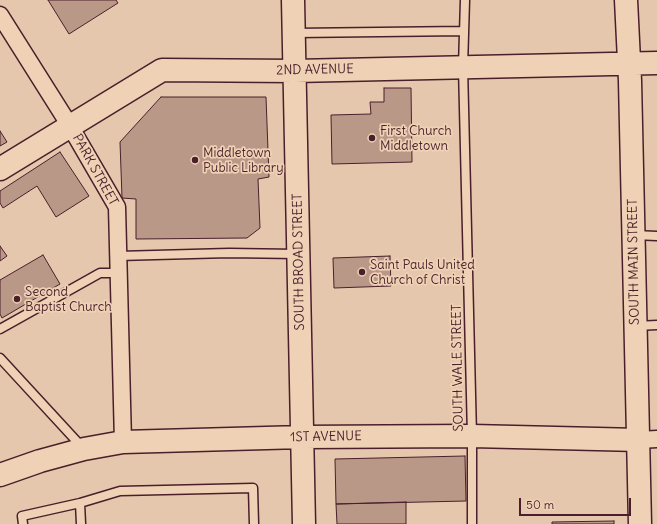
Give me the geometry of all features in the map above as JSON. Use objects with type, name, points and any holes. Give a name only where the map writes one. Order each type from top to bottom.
[{"type":"street","name":"SOUTH BROAD STREET","points":[[293,0],[304,524]]},
{"type":"street","name":"SOUTH MAIN STREET","points":[[626,0],[636,326],[648,440],[640,524]]},
{"type":"street","name":"PARK STREET","points":[[0,15],[70,126],[117,207],[123,442]]},
{"type":"street","name":"2ND AVENUE","points":[[0,169],[162,70],[295,71],[657,63]]},
{"type":"street","name":"1ST AVENUE","points":[[0,475],[40,461],[84,449],[123,442],[302,437],[472,436],[648,440]]},
{"type":"lane","name":"SOUTH WALE STREET","points":[[465,0],[463,67],[472,436],[472,524]]},
{"type":"lane","points":[[294,33],[464,31]]},
{"type":"lane","points":[[633,235],[657,236]]},
{"type":"lane","points":[[118,256],[229,252],[299,254]]},
{"type":"lane","points":[[0,329],[100,273],[119,273]]},
{"type":"lane","points":[[636,326],[657,325]]},
{"type":"lane","points":[[0,358],[84,449]]},
{"type":"lane","points":[[23,524],[22,516],[80,503],[120,491],[253,488],[254,524]]},
{"type":"lane","points":[[80,503],[81,524]]},
{"type":"building","points":[[48,0],[116,0],[118,3],[69,34]]},
{"type":"building","name":"First Church Middletown","points":[[384,88],[411,88],[412,162],[332,164],[331,115],[371,114],[370,102],[384,102]]},
{"type":"building","name":"Middletown Public Library","points":[[161,97],[266,97],[269,177],[258,179],[260,228],[247,238],[136,239],[136,199],[122,198],[120,142]]},
{"type":"building","points":[[0,131],[7,142],[0,146]]},
{"type":"building","points":[[60,152],[89,196],[56,217],[37,186],[3,208],[0,203],[0,191]]},
{"type":"building","points":[[0,246],[7,256],[0,261]]},
{"type":"building","name":"Second Baptist Church","points":[[43,255],[60,284],[2,318],[0,314],[0,280]]},
{"type":"building","name":"Saint Pauls United Church of Christ","points":[[390,256],[391,286],[334,288],[333,258]]},
{"type":"building","points":[[465,456],[466,501],[336,504],[335,459]]},
{"type":"building","points":[[406,502],[406,524],[337,524],[336,504]]},
{"type":"building","points":[[614,521],[614,524],[552,524],[552,522]]},
{"type":"place","name":"First Church Middletown","points":[[372,138]]},
{"type":"place","name":"Middletown Public Library","points":[[195,160]]},
{"type":"place","name":"Saint Pauls United Church of Christ","points":[[362,272]]},
{"type":"place","name":"Second Baptist Church","points":[[17,299]]}]
